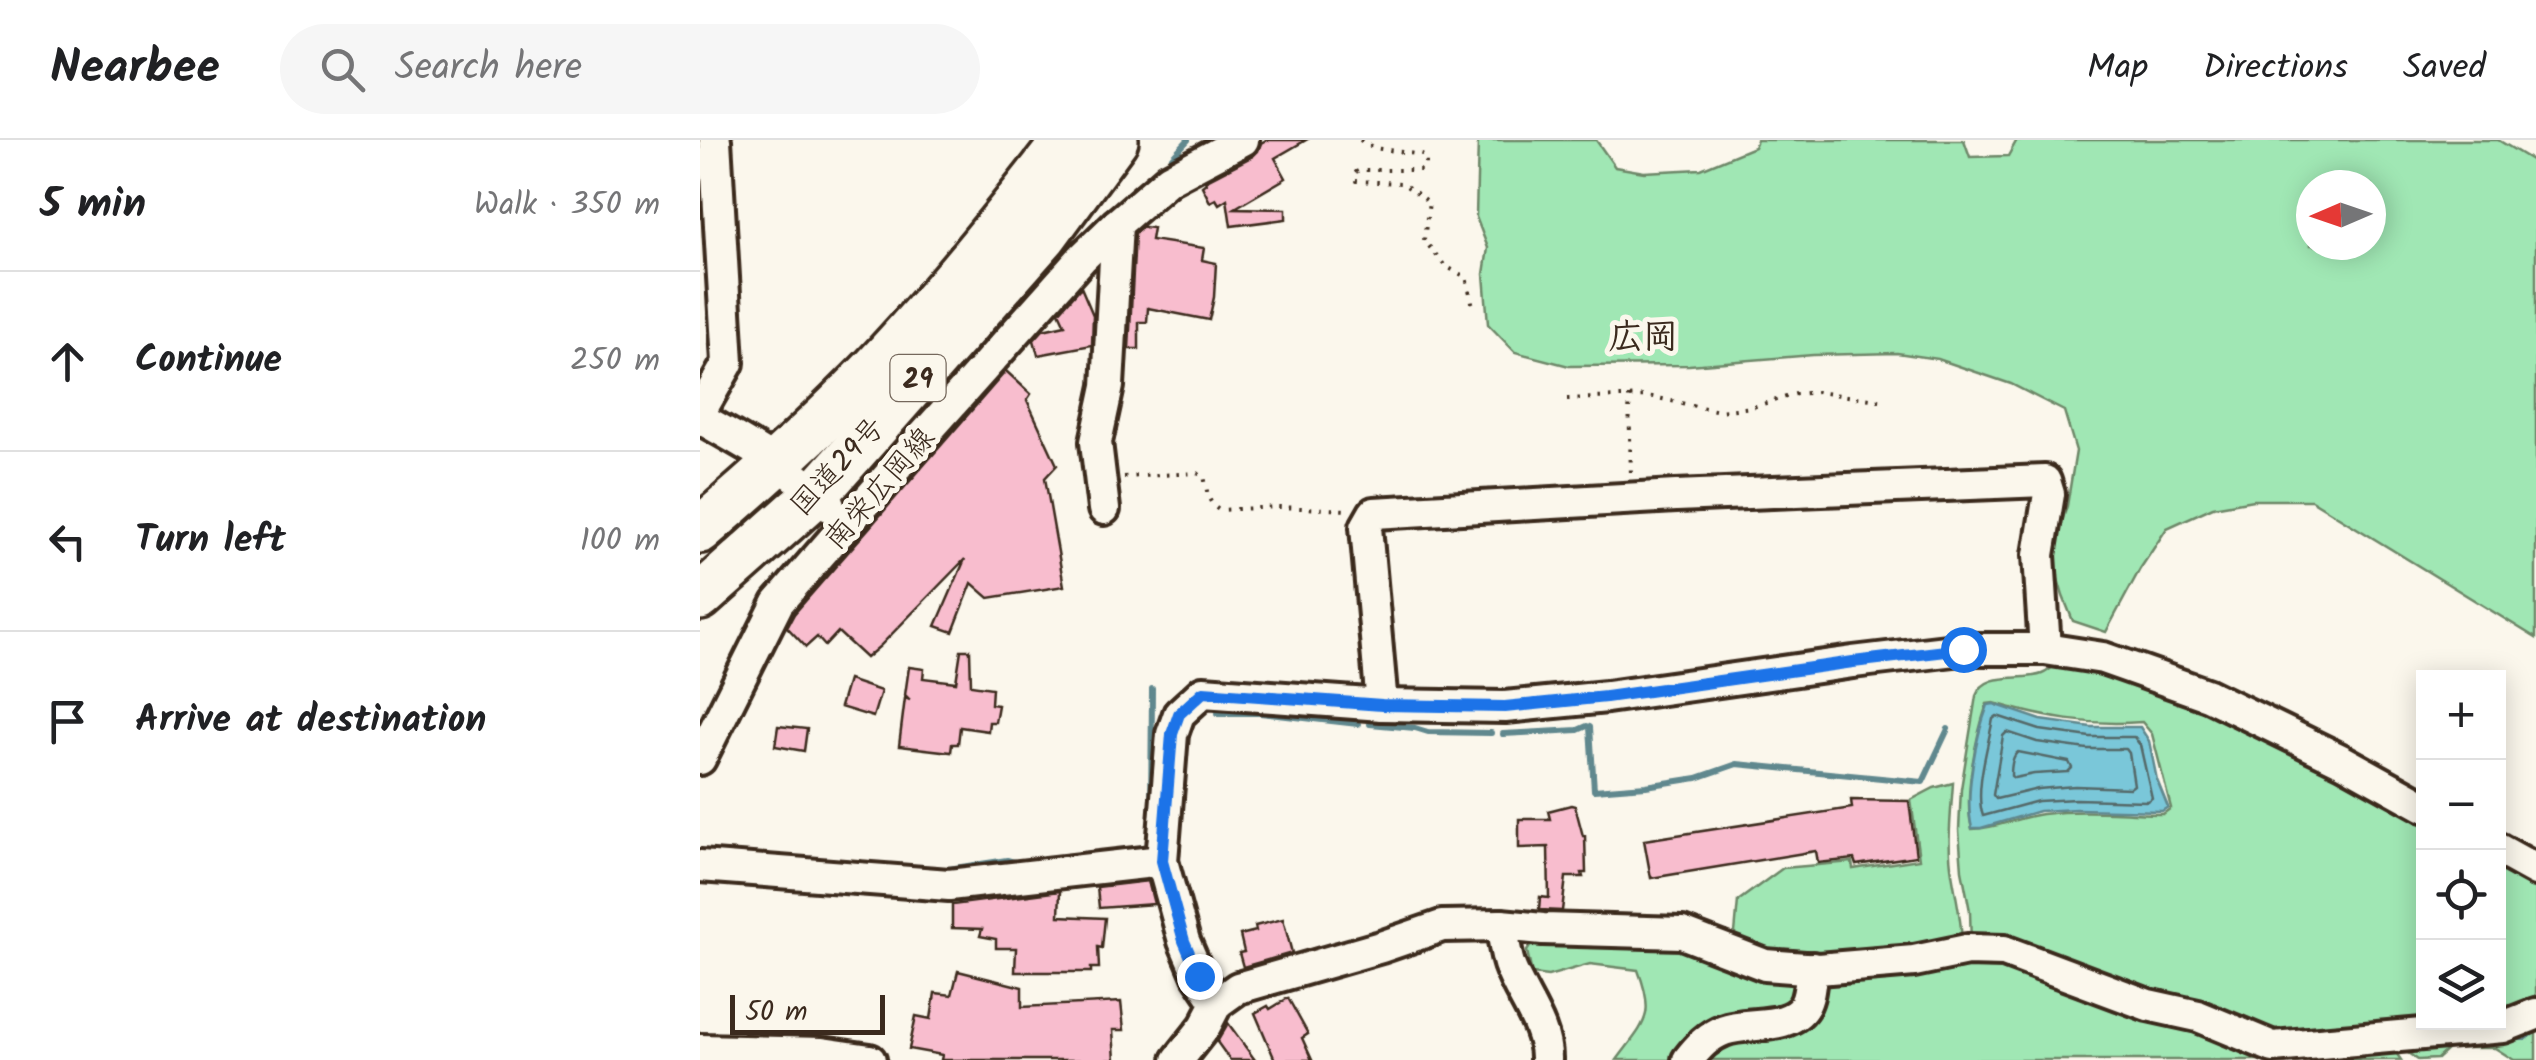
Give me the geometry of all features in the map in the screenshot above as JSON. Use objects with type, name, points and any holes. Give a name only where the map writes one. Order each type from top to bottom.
[{"type":"highway","name":"国道29号","points":[[700,530],[778,463],[874,369],[991,238],[1066,140]]},
{"type":"highway","name":"国道29号","points":[[700,597],[831,509],[1116,140]]},
{"type":"street","points":[[715,140],[728,363],[700,415],[778,463],[831,509]]},
{"type":"street","name":"南栄広岡線","points":[[700,758],[831,509],[1117,224],[1170,180],[1242,140]]},
{"type":"street","points":[[1103,495],[1096,442],[1108,386],[1117,224]]},
{"type":"street","points":[[1382,705],[1366,527],[1374,514],[2045,481],[2049,494],[2039,556],[2045,649]]},
{"type":"street","points":[[1218,1003],[1199,976],[1184,941],[1162,861],[1172,734],[1179,714],[1203,692],[1382,705],[1505,707],[1963,649],[2045,649],[2103,658],[2208,694],[2416,802]]},
{"type":"street","points":[[2500,850],[2536,870]]},
{"type":"street","points":[[700,866],[949,884],[1162,861]]},
{"type":"street","points":[[1502,924],[1510,964],[1540,1029],[1546,1060]]},
{"type":"street","points":[[1178,1060],[1218,1003],[1238,988],[1442,926],[1502,924],[1682,933],[1764,965],[1812,968],[1914,961],[1967,950],[2004,951],[2148,1005],[2198,1016],[2273,1047],[2503,1027],[2536,1014]]},
{"type":"street","points":[[1688,1060],[1708,1038],[1727,1028],[1795,1016],[1807,1000],[1812,968]]},
{"type":"street","points":[[700,1050],[822,1053],[870,1060]]},
{"type":"path","points":[[1360,140],[1374,148],[1422,154],[1426,158],[1426,166],[1421,170],[1360,170],[1356,180],[1402,183],[1428,202],[1424,240],[1445,266],[1466,277],[1473,306]]},
{"type":"path","points":[[1566,399],[1648,396],[1719,411],[1817,392],[1886,400]]},
{"type":"path","points":[[1629,396],[1632,499]]},
{"type":"path","points":[[1103,495],[1160,474],[1196,473],[1204,476],[1212,506],[1220,510],[1278,507],[1374,514]]},
{"type":"green space","points":[[1478,140],[1596,140],[1615,167],[1644,172],[1701,169],[1754,147],[1757,140],[1964,140],[1970,157],[2008,156],[2017,140],[2498,140],[2536,163],[2536,638],[2311,500],[2253,500],[2213,507],[2167,528],[2106,632],[2073,621],[2051,555],[2067,506],[2076,451],[2064,411],[2011,384],[1938,359],[1897,353],[1689,365],[1569,366],[1515,352],[1488,324],[1484,274],[1488,248],[1476,217]]},
{"type":"green space","points":[[2062,659],[2153,680],[2416,815],[2416,1023],[2285,1040],[1971,944],[1959,830],[1961,789],[1976,696],[1987,683],[2034,676]],"holes":[[[1987,704],[2085,722],[2142,722],[2152,734],[2171,808],[2163,814],[2042,814],[1972,829],[1970,784]]]},
{"type":"green space","points":[[1953,783],[1950,851],[1962,946],[1813,962],[1734,944],[1738,901],[1783,868],[1852,862],[1853,869],[1919,859],[1911,800]]},
{"type":"green space","points":[[2506,866],[2536,883],[2536,1010],[2506,1015]]},
{"type":"green space","points":[[1656,937],[1808,974],[1803,1002],[1684,1060],[1617,1060],[1645,1018],[1646,999],[1638,970],[1590,964],[1548,976],[1532,974],[1527,951],[1536,938]]},
{"type":"green space","points":[[1991,957],[2204,1026],[2392,1047],[2401,1060],[1692,1060],[1703,1046],[1778,1025],[1814,974]]},
{"type":"green space","points":[[2536,1027],[2536,1060],[2514,1060],[2495,1048],[2449,1048],[2437,1059],[2418,1060],[2401,1044]]},
{"type":"water","points":[[1988,705],[2041,720],[2091,727],[2140,727],[2149,741],[2157,780],[2168,807],[2162,811],[2039,811],[1972,828],[1972,766]]},
{"type":"building","points":[[1266,140],[1306,140],[1275,158],[1286,178],[1235,208],[1286,209],[1286,219],[1231,226],[1227,199],[1219,204],[1216,199],[1210,202],[1202,186],[1253,156]]},
{"type":"building","points":[[1143,227],[1153,228],[1151,240],[1204,248],[1202,260],[1216,263],[1214,297],[1209,320],[1148,308],[1147,322],[1139,322],[1139,349],[1129,349],[1135,233]]},
{"type":"building","points":[[1081,287],[1093,315],[1092,345],[1038,355],[1034,340],[1043,330],[1065,325],[1059,312]]},
{"type":"building","points":[[1006,371],[1031,394],[1027,400],[1057,465],[1045,478],[1064,586],[989,598],[972,583],[953,632],[936,626],[965,559],[866,658],[838,632],[825,646],[817,637],[806,647],[787,627],[794,614]]},
{"type":"building","points":[[961,650],[970,650],[971,685],[992,688],[991,704],[998,705],[995,722],[989,722],[988,731],[960,727],[958,744],[952,744],[951,752],[899,746],[905,698],[910,700],[905,695],[909,667],[924,669],[923,678],[956,682]]},
{"type":"building","points":[[848,680],[881,691],[873,717],[840,707]]},
{"type":"building","points":[[778,726],[807,729],[804,751],[775,746]]},
{"type":"building","points":[[1851,800],[1909,801],[1916,856],[1856,865],[1854,859],[1818,863],[1816,851],[1651,878],[1644,840],[1852,808]]},
{"type":"building","points":[[1575,806],[1585,836],[1586,873],[1582,873],[1583,877],[1566,877],[1562,911],[1539,910],[1540,897],[1549,898],[1548,847],[1519,848],[1519,819],[1550,819],[1548,811]]},
{"type":"building","points":[[1148,881],[1154,904],[1099,908],[1097,887]]},
{"type":"building","points":[[1060,891],[1059,916],[1105,918],[1102,948],[1098,947],[1099,968],[1091,968],[1091,972],[1015,972],[1016,948],[996,948],[996,939],[980,936],[982,929],[952,928],[952,905]]},
{"type":"building","points":[[1283,919],[1292,953],[1243,967],[1240,935],[1256,931],[1255,926]]},
{"type":"building","points":[[958,971],[1022,987],[1022,1007],[1121,1002],[1124,1030],[1113,1030],[1115,1060],[941,1060],[942,1055],[909,1049],[916,1016],[931,1019],[935,993],[952,995]]},
{"type":"building","points":[[1288,998],[1308,1034],[1302,1038],[1312,1060],[1275,1060],[1255,1013]]},
{"type":"building","points":[[1228,1023],[1255,1060],[1230,1060],[1217,1042]]},
{"type":"waterway","points":[[1172,157],[1188,140]]},
{"type":"waterway","points":[[1151,818],[1152,689]]},
{"type":"waterway","points":[[1218,713],[1260,713],[1358,724]]},
{"type":"waterway","points":[[1370,724],[1428,732],[1491,733]]},
{"type":"waterway","points":[[1503,734],[1590,727],[1594,790],[1697,778],[1737,764],[1923,782],[1948,729]]},
{"type":"waterway","points":[[935,871],[1007,860],[1021,864]]},
{"type":"waterway","points":[[2511,1038],[2525,1038],[2536,1030]]},
{"type":"district","name":"広岡","points":[[1643,336]]},
{"type":"route","points":[[1199,976],[1184,941],[1162,861],[1172,734],[1179,714],[1203,692],[1382,705],[1505,707],[1963,649]]}]
